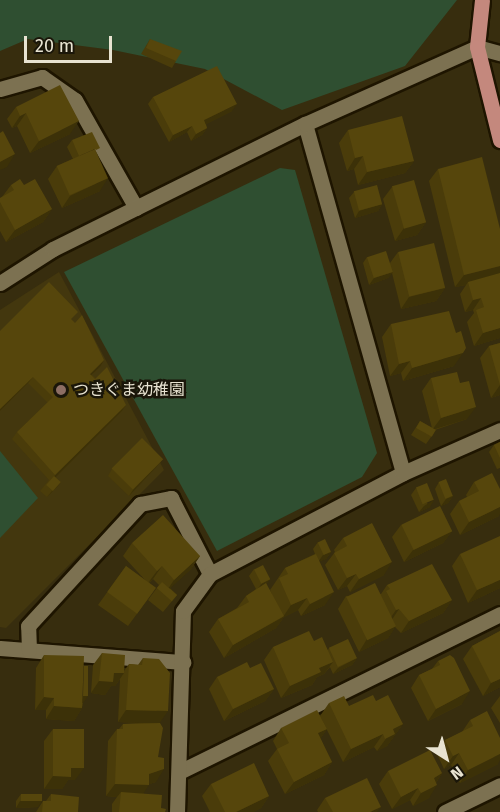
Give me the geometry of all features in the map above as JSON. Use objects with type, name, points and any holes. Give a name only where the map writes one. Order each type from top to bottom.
[{"type":"main road","points":[[482,0],[477,47],[500,140]]},
{"type":"street","points":[[0,283],[53,249],[305,124],[477,47],[500,53]]},
{"type":"street","points":[[0,89],[42,77],[75,100],[136,208]]},
{"type":"street","points":[[305,124],[403,473]]},
{"type":"street","points":[[177,812],[183,611],[210,574],[403,473],[500,430]]},
{"type":"street","points":[[29,650],[28,626],[140,504],[171,498],[210,574]]},
{"type":"street","points":[[179,772],[500,614]]},
{"type":"street","points":[[0,648],[183,662]]},
{"type":"street","points":[[445,812],[469,806],[500,785]]},
{"type":"shaded area","name":"つきぐま幼稚園","points":[[59,272],[164,470],[6,628],[0,627],[0,310]]},
{"type":"green space","points":[[0,0],[457,0],[405,66],[282,110],[205,69],[113,50],[28,39],[0,51]]},
{"type":"green space","points":[[280,168],[295,170],[377,453],[362,477],[217,551],[64,272]]},
{"type":"green space","points":[[0,451],[38,498],[0,538]]},
{"type":"building","points":[[150,39],[182,51],[176,61],[146,48]]},
{"type":"building","points":[[217,66],[237,104],[204,120],[207,128],[196,134],[192,126],[173,135],[153,97]]},
{"type":"building","points":[[60,85],[79,121],[39,141],[26,113],[20,116],[16,107]]},
{"type":"building","points":[[402,116],[414,161],[367,172],[363,156],[355,158],[348,130]]},
{"type":"building","points":[[3,131],[15,154],[0,162],[0,133]]},
{"type":"building","points":[[92,132],[100,148],[79,156],[72,140]]},
{"type":"building","points":[[95,149],[108,178],[70,195],[57,166]]},
{"type":"building","points":[[482,157],[500,229],[500,266],[464,275],[438,169]]},
{"type":"building","points":[[20,179],[24,185],[35,179],[52,209],[15,230],[0,198],[14,190],[11,185]]},
{"type":"building","points":[[414,180],[426,222],[404,229],[392,186]]},
{"type":"building","points":[[377,185],[382,204],[359,211],[354,191]]},
{"type":"building","points":[[434,243],[445,288],[409,297],[398,252]]},
{"type":"building","points":[[386,251],[393,272],[374,278],[367,257]]},
{"type":"building","points":[[500,273],[500,328],[483,333],[476,310],[484,307],[481,298],[473,300],[468,282]]},
{"type":"building","points":[[49,282],[78,312],[71,319],[75,323],[82,315],[104,360],[90,374],[95,379],[107,367],[126,405],[55,475],[17,432],[53,397],[33,377],[0,409],[0,331]]},
{"type":"building","points":[[449,311],[456,333],[461,331],[466,348],[463,353],[412,368],[410,361],[399,364],[391,324]]},
{"type":"building","points":[[500,343],[500,385],[489,346]]},
{"type":"building","points":[[457,372],[460,383],[469,381],[476,407],[441,418],[431,378]]},
{"type":"building","points":[[420,421],[436,430],[432,437],[416,428]]},
{"type":"building","points":[[142,438],[163,459],[133,490],[112,468]]},
{"type":"building","points":[[500,442],[500,458],[494,445]]},
{"type":"building","points":[[492,473],[500,489],[500,507],[469,522],[459,501],[479,491],[474,482]]},
{"type":"building","points":[[54,476],[61,482],[53,491],[46,485]]},
{"type":"building","points":[[446,479],[453,496],[445,499],[439,482]]},
{"type":"building","points":[[427,483],[434,500],[423,504],[416,487]]},
{"type":"building","points":[[440,506],[452,531],[414,550],[401,525]]},
{"type":"building","points":[[163,515],[200,556],[174,580],[162,566],[157,571],[132,543]]},
{"type":"building","points":[[372,523],[392,562],[359,579],[356,574],[347,578],[334,553],[347,546],[343,538]]},
{"type":"building","points":[[500,536],[500,580],[477,590],[460,554]]},
{"type":"building","points":[[325,539],[331,552],[324,555],[318,542]]},
{"type":"building","points":[[316,554],[334,592],[310,604],[307,598],[291,605],[279,578],[288,574],[285,568]]},
{"type":"building","points":[[432,564],[452,600],[409,621],[399,609],[396,610],[386,591],[390,589],[387,585]]},
{"type":"building","points":[[263,565],[270,579],[261,584],[254,570]]},
{"type":"building","points":[[126,566],[156,588],[137,614],[107,592]]},
{"type":"building","points":[[162,582],[177,595],[172,601],[157,588]]},
{"type":"building","points":[[266,583],[284,616],[233,645],[218,619],[249,602],[246,596]]},
{"type":"building","points":[[375,583],[396,626],[367,640],[346,597]]},
{"type":"building","points":[[309,631],[314,641],[322,637],[333,662],[319,668],[321,672],[290,686],[273,647]]},
{"type":"building","points":[[500,631],[500,679],[491,683],[472,646]]},
{"type":"building","points":[[348,639],[357,658],[338,667],[329,648]]},
{"type":"building","points":[[102,653],[125,655],[124,673],[114,673],[113,682],[99,681]]},
{"type":"building","points":[[44,655],[84,656],[82,708],[54,706],[54,698],[44,697]]},
{"type":"building","points":[[450,655],[454,658],[470,691],[436,709],[419,675],[440,665],[438,661]]},
{"type":"building","points":[[143,658],[159,659],[170,673],[168,711],[126,710],[129,664],[142,665]]},
{"type":"building","points":[[247,662],[250,668],[261,663],[274,689],[233,709],[217,677]]},
{"type":"building","points":[[84,666],[88,666],[88,696],[83,696]]},
{"type":"building","points":[[373,695],[376,701],[388,695],[403,724],[393,729],[395,734],[385,739],[383,734],[351,749],[329,703],[344,696],[349,706]]},
{"type":"building","points":[[317,710],[327,729],[318,733],[332,762],[294,782],[277,749],[289,743],[281,728]]},
{"type":"building","points":[[487,711],[500,738],[500,754],[468,770],[459,753],[453,756],[445,740],[473,726],[470,720]]},
{"type":"building","points":[[160,723],[163,728],[158,757],[164,758],[164,769],[149,774],[149,785],[115,784],[117,729],[123,729],[123,724]]},
{"type":"building","points":[[53,729],[84,729],[84,768],[71,768],[71,777],[53,776]]},
{"type":"building","points":[[430,750],[442,773],[434,778],[437,785],[421,793],[418,788],[401,797],[388,771]]},
{"type":"building","points":[[254,763],[269,796],[236,812],[225,812],[211,784]]},
{"type":"building","points":[[367,778],[381,807],[370,812],[333,812],[325,798]]},
{"type":"building","points":[[121,792],[162,795],[161,808],[166,809],[165,812],[119,812]]},
{"type":"building","points":[[21,794],[42,794],[42,801],[21,801]]},
{"type":"building","points":[[51,794],[79,797],[78,812],[42,812],[43,801],[51,801]]},
{"type":"place","name":"つきぐま幼稚園","points":[[61,390]]}]
